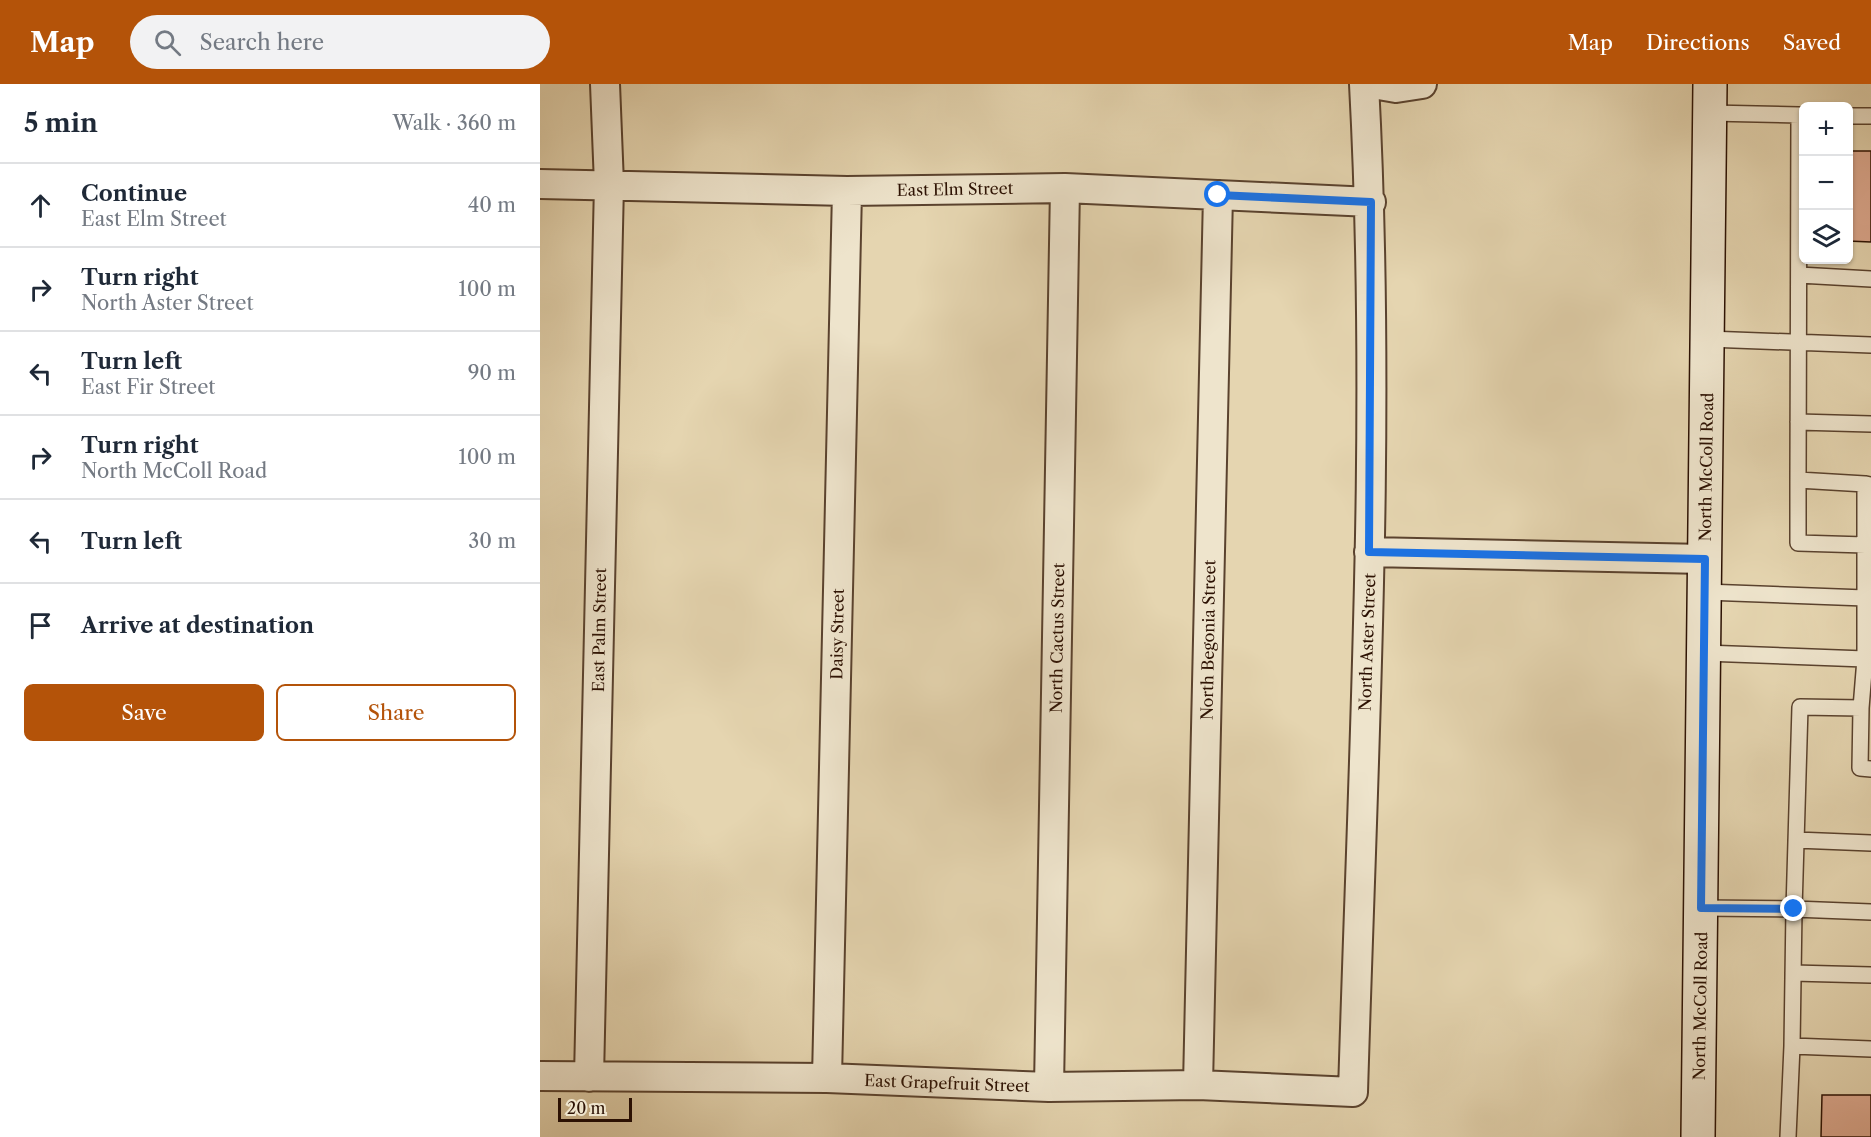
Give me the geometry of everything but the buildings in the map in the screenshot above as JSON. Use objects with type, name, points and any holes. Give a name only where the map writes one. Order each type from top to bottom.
[{"type":"main road","name":"North McColl Road","points":[[1698,1137],[1710,99]]},
{"type":"street","name":"East Palm Street","points":[[589,1077],[609,184],[605,84]]},
{"type":"street","name":"North Aster Street","points":[[1353,1092],[1369,552],[1371,202],[1364,84]]},
{"type":"street","points":[[1373,84],[1396,88],[1422,84]]},
{"type":"street","name":"East Elm Street","points":[[540,184],[847,190],[1065,188],[1371,202]]},
{"type":"street","name":"North Cactus Street","points":[[1049,1087],[1065,188]]},
{"type":"street","name":"Daisy Street","points":[[827,1078],[847,190]]},
{"type":"street","name":"North Begonia Street","points":[[1198,1085],[1218,195]]},
{"type":"street","points":[[1369,552],[1705,559]]},
{"type":"street","name":"East Grapefruit Street","points":[[540,1076],[827,1078],[1049,1087],[1198,1085],[1353,1092]]},
{"type":"lane","points":[[1710,99],[1799,115]]},
{"type":"lane","points":[[1853,116],[1871,116]]},
{"type":"lane","points":[[1800,156],[1798,543],[1865,545]]},
{"type":"lane","points":[[1799,275],[1871,279]]},
{"type":"lane","points":[[1708,339],[1871,345]]},
{"type":"lane","points":[[1798,422],[1871,424]]},
{"type":"lane","points":[[1798,480],[1868,485],[1865,545],[1865,659],[1860,768],[1871,769]]},
{"type":"lane","points":[[1705,592],[1865,598]]},
{"type":"lane","points":[[1704,652],[1865,659]]},
{"type":"lane","points":[[1788,1137],[1800,707],[1861,708]]},
{"type":"lane","points":[[1796,840],[1871,843]]},
{"type":"lane","points":[[1701,908],[1871,912]]},
{"type":"lane","points":[[1793,973],[1871,975]]},
{"type":"lane","points":[[1792,1047],[1871,1049]]},
{"type":"route","points":[[1218,195],[1371,202],[1369,552],[1705,559],[1701,908],[1794,909]]}]
